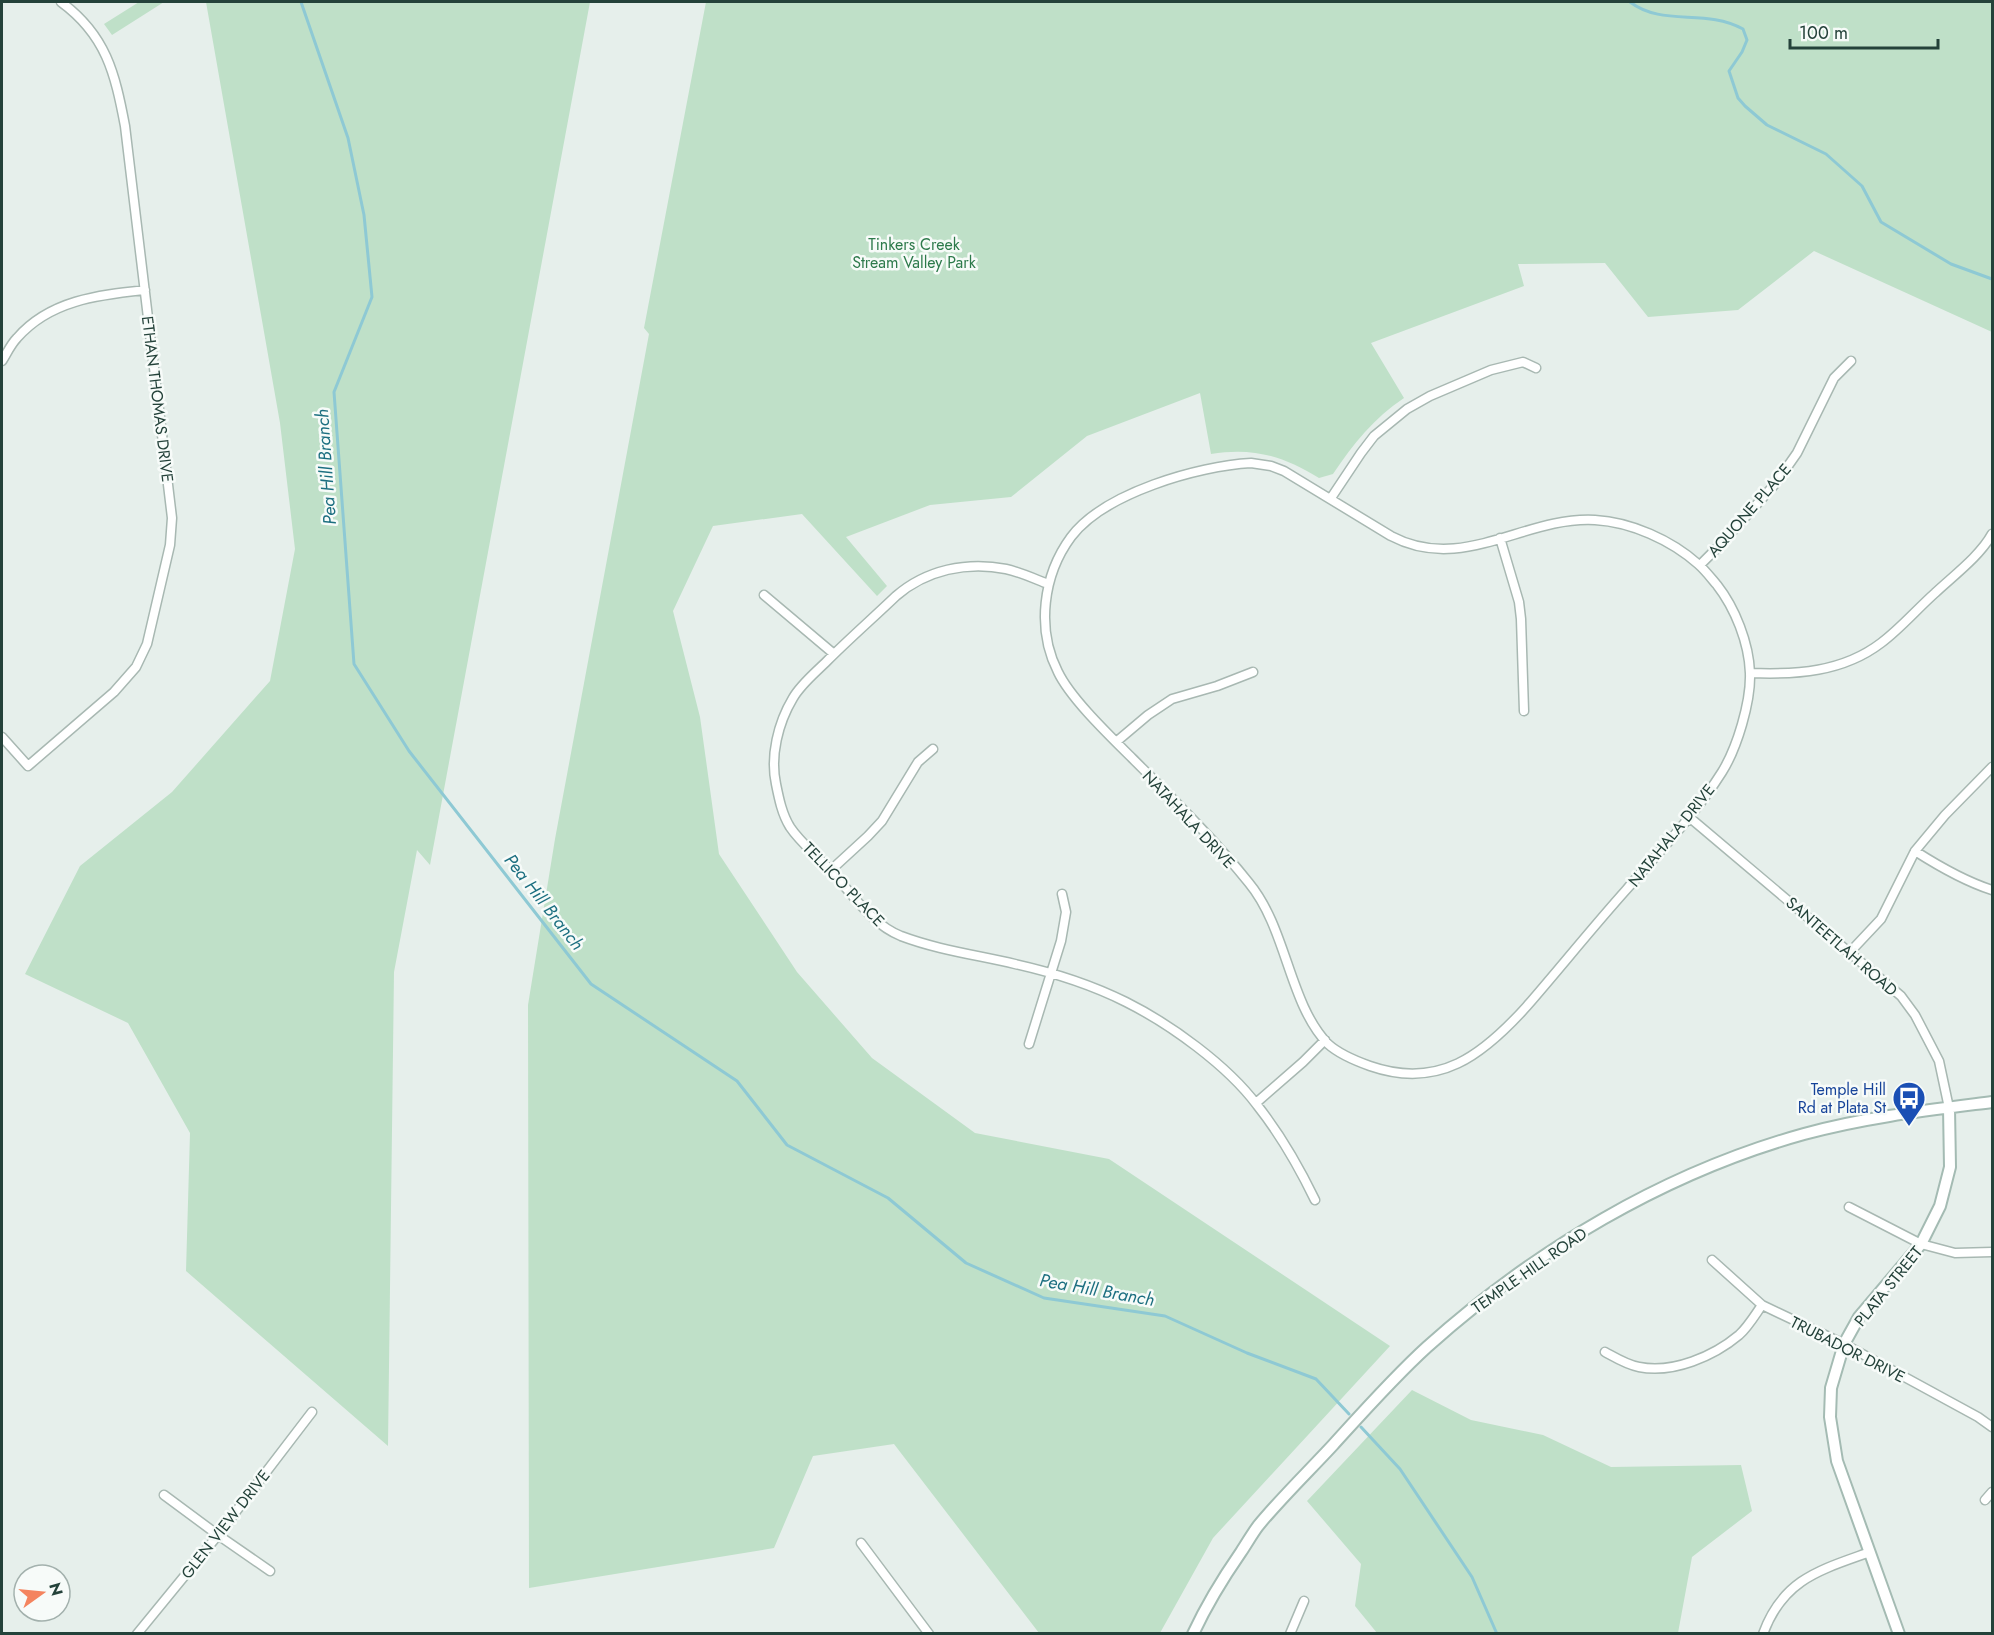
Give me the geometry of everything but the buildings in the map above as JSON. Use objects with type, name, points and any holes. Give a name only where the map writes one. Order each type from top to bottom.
[{"type":"main road","name":"TEMPLE HILL ROAD","points":[[1193,1634],[1208,1601],[1257,1528],[1349,1427],[1426,1348],[1484,1299],[1541,1258],[1626,1205],[1713,1165],[1746,1153],[1804,1134],[1845,1124],[1992,1102]]},
{"type":"main road","name":"PLATA STREET","points":[[1899,1634],[1837,1461],[1832,1436],[1831,1388],[1844,1344],[1859,1317],[1922,1244],[1940,1206],[1949,1174],[1951,1151],[1949,1108]]},
{"type":"street","name":"ETHAN THOMAS DRIVE","points":[[2,737],[28,766],[114,692],[136,667],[147,644],[170,545],[172,518],[125,126],[116,79],[104,50],[90,28],[61,2]]},
{"type":"street","points":[[2,361],[17,338],[38,319],[60,306],[85,299],[145,290]]},
{"type":"street","points":[[1331,498],[1360,453],[1374,436],[1407,409],[1430,396],[1491,370],[1523,362],[1536,368]]},
{"type":"street","name":"AQUONE PLACE","points":[[1700,565],[1776,483],[1797,453],[1834,378],[1851,362]]},
{"type":"street","name":"NATAHALA DRIVE","points":[[1251,463],[1284,471],[1402,542],[1426,548],[1459,549],[1477,547],[1500,538],[1561,524],[1587,520],[1606,521],[1649,534],[1674,547],[1700,565],[1724,594],[1736,616],[1744,641],[1750,673],[1741,728],[1722,772],[1689,817],[1527,1005],[1493,1041],[1477,1054],[1441,1070],[1407,1073],[1373,1067],[1333,1048],[1325,1040],[1308,1016],[1280,939],[1257,892],[1206,833],[1116,742],[1061,680],[1054,666],[1045,621],[1048,584],[1062,550],[1078,529],[1096,513],[1117,500],[1190,473],[1233,464],[1251,463]]},
{"type":"street","points":[[1750,673],[1781,675],[1812,671],[1831,668],[1862,657],[1883,642],[1961,569],[1992,534]]},
{"type":"street","points":[[1500,538],[1519,602],[1524,711]]},
{"type":"street","name":"TELLICO PLACE","points":[[1048,584],[1007,569],[989,567],[967,567],[934,574],[920,579],[899,594],[834,654],[800,688],[781,726],[774,763],[778,793],[789,825],[879,923],[899,935],[934,946],[1053,974],[1125,1001],[1181,1035],[1217,1064],[1256,1103],[1299,1168],[1315,1200]]},
{"type":"street","points":[[764,595],[834,654]]},
{"type":"street","points":[[1116,742],[1148,715],[1172,699],[1217,686],[1253,672]]},
{"type":"street","points":[[831,870],[882,821],[918,762],[933,749]]},
{"type":"street","points":[[1850,952],[1881,920],[1914,851],[1992,767]]},
{"type":"street","name":"SANTEETLAH ROAD","points":[[1689,817],[1901,996],[1915,1015],[1938,1061],[1949,1108]]},
{"type":"street","points":[[1914,851],[1951,873],[1992,890]]},
{"type":"street","points":[[1029,1044],[1053,974],[1064,928],[1066,912],[1062,894]]},
{"type":"street","points":[[1256,1103],[1325,1040]]},
{"type":"street","points":[[1849,1207],[1922,1244],[1954,1253],[1992,1252]]},
{"type":"street","name":"TRUBADOR DRIVE","points":[[1712,1260],[1762,1305],[1844,1344],[1992,1427]]},
{"type":"street","points":[[1605,1352],[1638,1367],[1683,1364],[1706,1355],[1739,1334],[1762,1305]]},
{"type":"street","name":"GLEN VIEW DRIVE","points":[[137,1634],[218,1535],[312,1412]]},
{"type":"street","points":[[1985,1500],[1992,1492]]},
{"type":"street","points":[[164,1495],[270,1571]]},
{"type":"street","points":[[861,1543],[929,1634]]},
{"type":"street","points":[[1763,1634],[1779,1601],[1798,1583],[1817,1572],[1870,1552]]},
{"type":"street","points":[[1290,1634],[1304,1601]]},
{"type":"green space","points":[[139,2],[164,2],[112,35],[104,24]]},
{"type":"green space","points":[[206,2],[590,2],[430,865],[417,850],[394,972],[388,1446],[186,1271],[190,1133],[128,1023],[25,974],[80,866],[172,792],[270,681],[295,549],[280,423]]},
{"type":"green space","name":"Tinkers Creek Stream Valley Park","points":[[706,2],[1992,2],[1992,332],[1814,251],[1738,310],[1648,317],[1605,263],[1518,264],[1524,286],[1371,343],[1404,398],[1365,432],[1333,474],[1319,478],[1293,464],[1267,455],[1241,452],[1211,454],[1200,393],[1087,436],[1011,497],[930,505],[846,537],[887,586],[877,596],[802,514],[713,526],[673,611],[700,717],[719,854],[797,972],[872,1058],[975,1133],[1109,1159],[1390,1346],[1213,1538],[1160,1633],[1039,1633],[894,1444],[813,1456],[774,1548],[529,1588],[528,1005],[555,839],[649,334],[644,328]]},
{"type":"green space","points":[[1412,1390],[1471,1420],[1543,1435],[1611,1467],[1741,1465],[1752,1511],[1692,1557],[1678,1633],[1377,1633],[1355,1606],[1361,1564],[1307,1501]]},
{"type":"waterway","name":"Pea Hill Branch","points":[[301,2],[348,138],[364,215],[372,297],[334,392],[354,664],[409,751],[591,984],[737,1081],[787,1145],[888,1198],[966,1263],[1044,1298],[1165,1316],[1247,1353],[1316,1379],[1349,1414]]},
{"type":"waterway","points":[[1630,2],[1656,14],[1714,19],[1743,29],[1747,40],[1729,71],[1738,98],[1745,106],[1767,125],[1826,154],[1862,186],[1881,222],[1951,264],[1992,279]]},
{"type":"waterway","name":"Pea Hill Branch","points":[[1361,1427],[1400,1469],[1472,1577],[1497,1634]]},
{"type":"place","name":"Temple Hill Rd at Plata St","points":[[1909,1127]]}]
